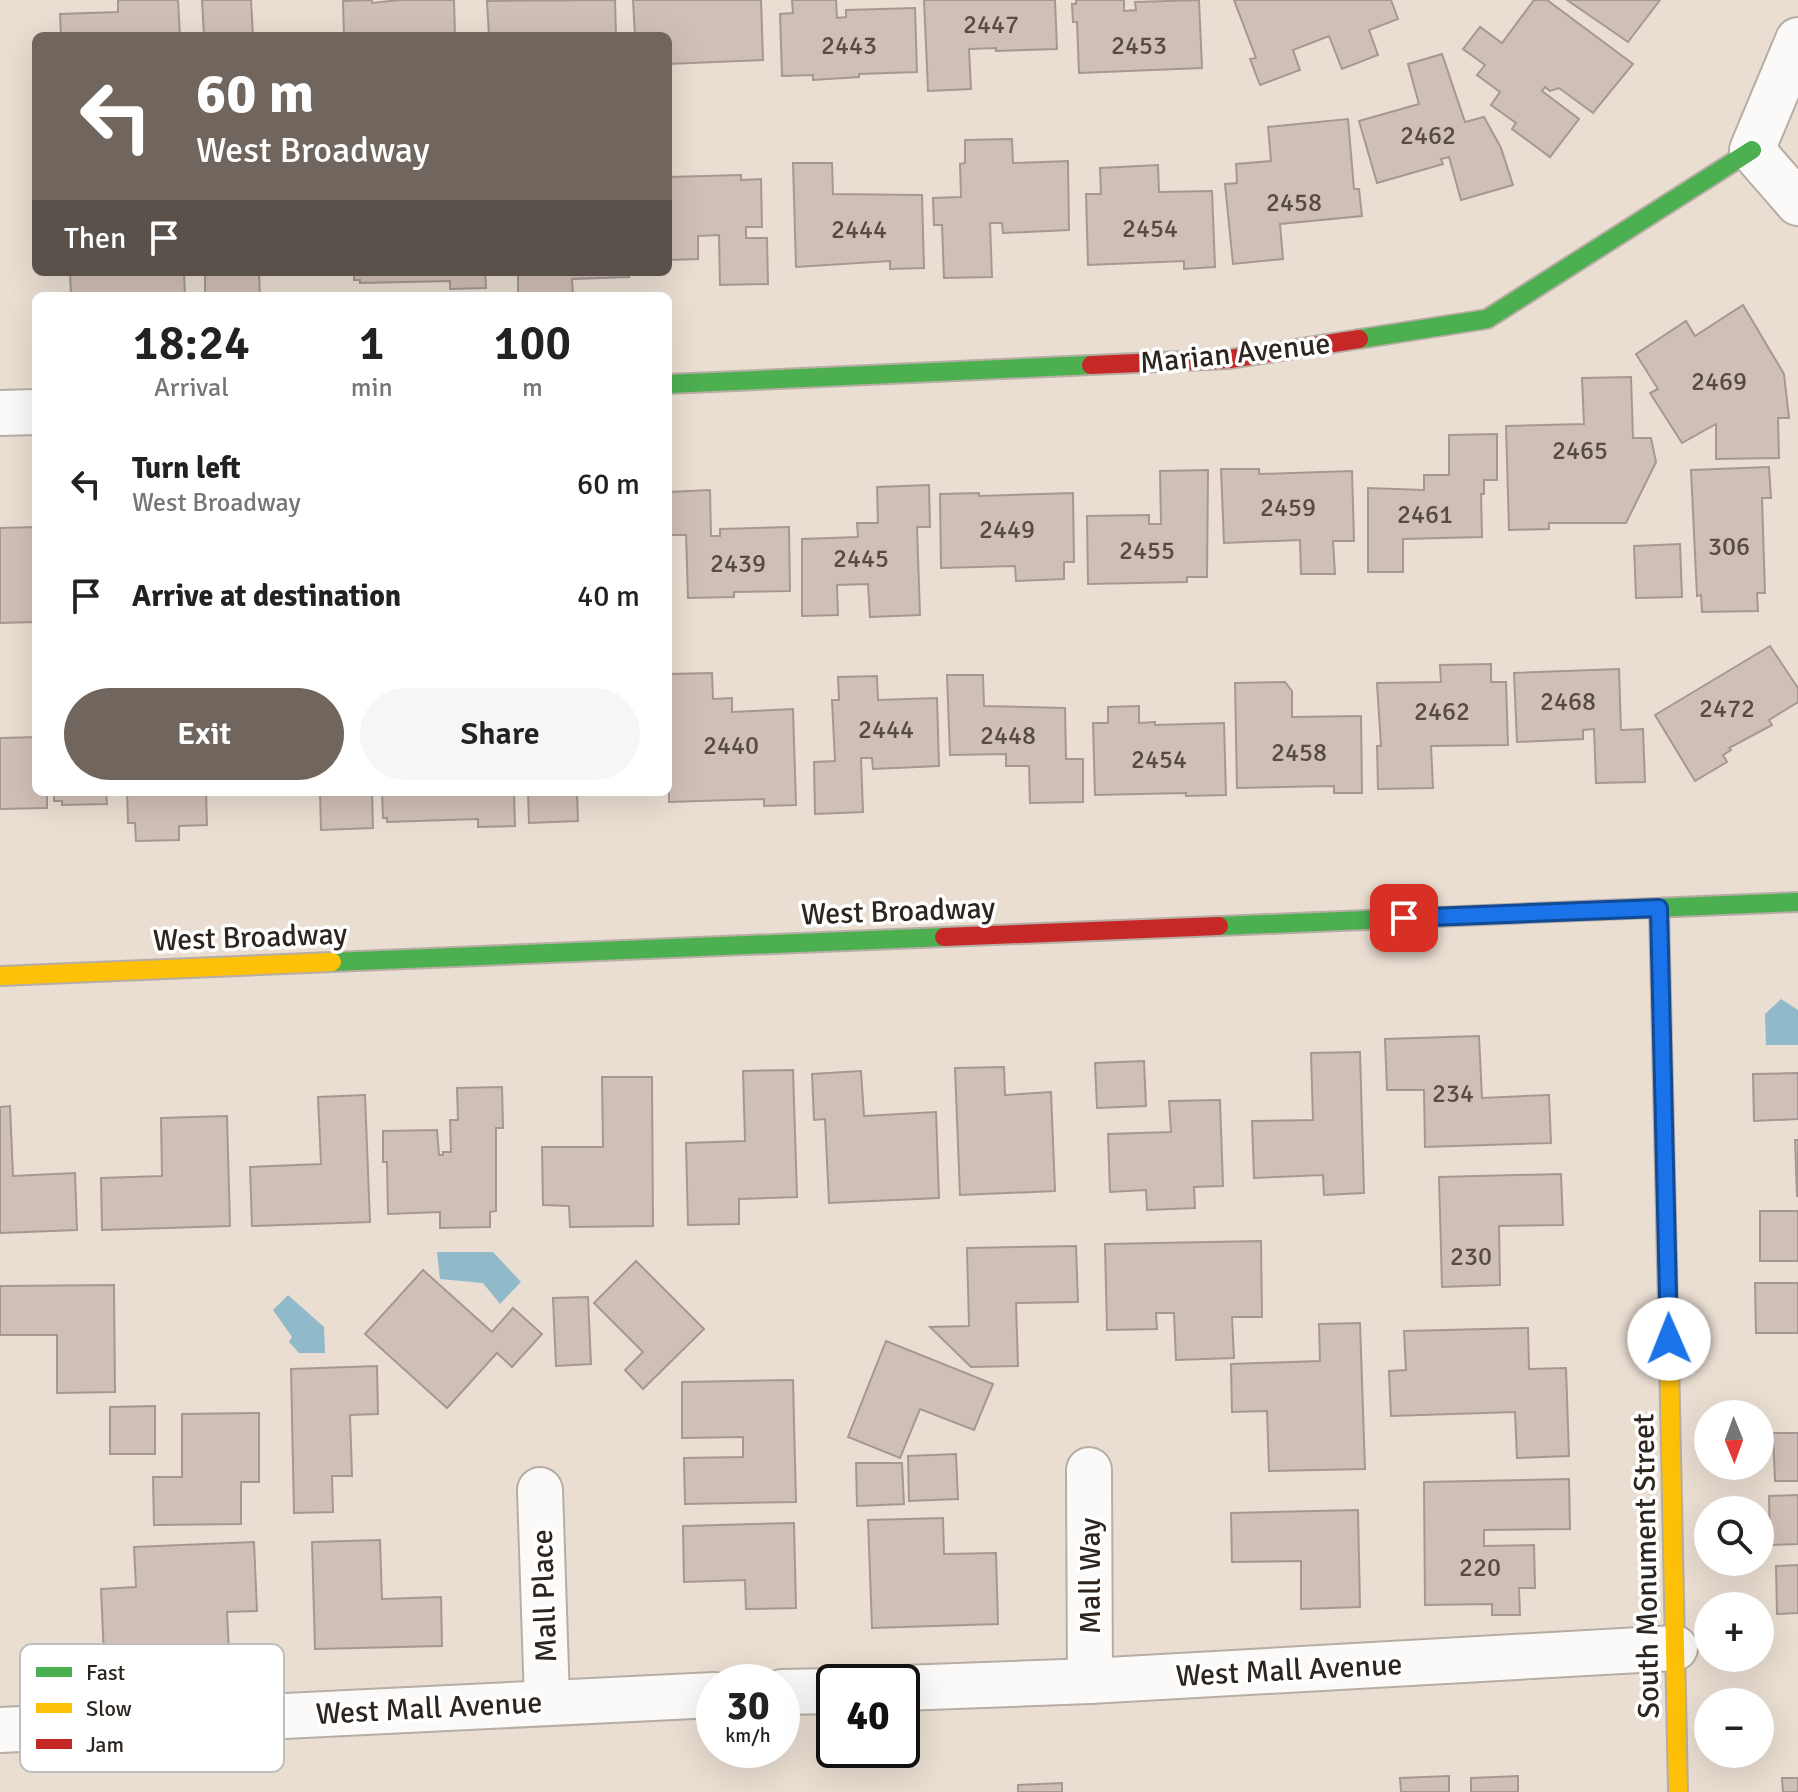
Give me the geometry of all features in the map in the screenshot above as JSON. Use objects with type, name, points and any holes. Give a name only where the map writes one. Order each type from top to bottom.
[{"type":"street","points":[[1798,40],[1752,150],[1798,203]]},
{"type":"street","name":"Marian Avenue","points":[[672,384],[1230,359],[1487,319],[1752,150]]},
{"type":"street","points":[[0,413],[32,412]]},
{"type":"street","name":"West Broadway","points":[[0,976],[1798,902]]},
{"type":"street","name":"South Monument Street","points":[[1659,908],[1678,1792]]},
{"type":"street","name":"Mall Way","points":[[1089,1470],[1090,1681]]},
{"type":"street","name":"Mall Place","points":[[540,1490],[547,1701]]},
{"type":"street","name":"West Mall Avenue","points":[[920,1687],[1090,1681],[1675,1648]]},
{"type":"street","name":"West Mall Avenue","points":[[284,1715],[696,1696]]},
{"type":"street","name":"West Mall Avenue","points":[[0,1730],[20,1729]]},
{"type":"water","points":[[1781,999],[1798,1010],[1798,1045],[1766,1045],[1765,1014]]},
{"type":"water","points":[[437,1252],[493,1252],[521,1282],[500,1304],[483,1283],[440,1279]]},
{"type":"water","points":[[288,1295],[324,1327],[325,1353],[299,1353],[289,1342],[292,1337],[273,1310]]},
{"type":"building","points":[[118,0],[178,0],[180,32],[61,32],[60,14],[118,12]]},
{"type":"building","points":[[202,0],[251,0],[253,32],[204,32]]},
{"type":"building","points":[[454,0],[455,32],[344,32],[343,1]]},
{"type":"building","points":[[615,0],[616,32],[489,32],[487,1]]},
{"type":"building","points":[[633,0],[761,0],[763,60],[672,64],[672,32],[635,32]]},
{"type":"building","points":[[792,0],[836,0],[837,18],[846,17],[846,10],[915,8],[917,72],[859,74],[859,77],[813,80],[813,75],[782,76],[780,14],[793,13]]},
{"type":"building","points":[[924,0],[1055,0],[1057,49],[969,49],[971,89],[928,91]]},
{"type":"building","points":[[1076,0],[1124,0],[1124,11],[1136,10],[1135,2],[1199,0],[1202,68],[1079,73],[1077,22],[1073,22],[1072,4],[1076,4]]},
{"type":"building","points":[[1234,0],[1391,0],[1398,19],[1369,30],[1378,55],[1342,69],[1329,36],[1293,50],[1300,70],[1260,85],[1250,59],[1256,58]]},
{"type":"building","points":[[1534,0],[1547,0],[1633,64],[1593,113],[1559,88],[1550,91],[1545,87],[1542,91],[1579,119],[1550,157],[1512,129],[1516,123],[1491,105],[1500,92],[1477,75],[1485,65],[1463,49],[1480,27],[1502,43]]},
{"type":"building","points":[[1567,0],[1660,0],[1628,42]]},
{"type":"building","points":[[1442,54],[1465,122],[1484,117],[1501,148],[1513,185],[1461,200],[1449,157],[1441,159],[1443,164],[1377,183],[1359,121],[1419,104],[1408,64]]},
{"type":"building","points":[[1348,119],[1354,189],[1359,189],[1362,216],[1280,224],[1283,259],[1233,264],[1225,184],[1237,183],[1236,164],[1271,161],[1268,127]]},
{"type":"building","points":[[1012,139],[1013,163],[1068,161],[1069,230],[1003,233],[1002,223],[990,223],[992,277],[944,278],[942,225],[934,225],[933,198],[961,197],[960,164],[965,163],[965,140]]},
{"type":"building","points":[[793,163],[832,163],[833,194],[922,195],[924,268],[890,269],[890,261],[796,267]]},
{"type":"building","points":[[1158,165],[1159,192],[1212,191],[1215,267],[1184,269],[1184,261],[1088,265],[1086,194],[1101,194],[1100,168]]},
{"type":"building","points":[[741,175],[741,180],[761,179],[762,227],[746,227],[746,238],[767,238],[768,284],[720,285],[719,235],[698,236],[698,259],[672,260],[672,177]]},
{"type":"building","points":[[70,276],[184,276],[185,292],[71,292]]},
{"type":"building","points":[[205,276],[259,276],[260,292],[205,292]]},
{"type":"building","points":[[354,276],[485,276],[486,288],[450,289],[450,281],[360,283],[360,280],[354,280]]},
{"type":"building","points":[[518,276],[629,276],[572,279],[573,292],[518,292]]},
{"type":"building","points":[[1743,305],[1784,374],[1789,418],[1778,418],[1779,458],[1716,459],[1716,424],[1682,443],[1650,393],[1658,389],[1636,354],[1686,321],[1695,336]]},
{"type":"building","points":[[1631,377],[1633,438],[1651,438],[1656,462],[1626,523],[1549,523],[1549,529],[1509,530],[1506,426],[1584,424],[1582,378]]},
{"type":"building","points":[[1497,434],[1497,480],[1484,480],[1484,494],[1481,494],[1482,537],[1403,539],[1403,572],[1368,572],[1368,488],[1424,490],[1424,475],[1449,475],[1449,435]]},
{"type":"building","points":[[1769,467],[1771,498],[1762,498],[1765,593],[1757,593],[1758,611],[1702,612],[1701,595],[1697,596],[1691,470]]},
{"type":"building","points":[[1221,469],[1259,469],[1259,474],[1352,471],[1354,541],[1333,541],[1335,574],[1301,574],[1300,540],[1224,543]]},
{"type":"building","points":[[1208,470],[1207,577],[1187,577],[1187,582],[1088,584],[1087,516],[1149,515],[1149,524],[1161,524],[1160,471]]},
{"type":"building","points":[[929,485],[930,527],[917,527],[920,615],[870,617],[868,584],[837,585],[838,615],[802,616],[802,539],[858,537],[857,523],[878,523],[877,487]]},
{"type":"building","points":[[710,490],[711,536],[720,536],[720,529],[789,527],[790,591],[734,592],[734,597],[688,598],[686,535],[672,535],[672,492]]},
{"type":"building","points":[[979,493],[979,496],[1073,493],[1074,562],[1064,562],[1064,579],[1016,581],[1015,566],[941,568],[940,494]]},
{"type":"building","points":[[32,527],[32,622],[0,623],[0,528]]},
{"type":"building","points":[[1680,544],[1682,597],[1636,598],[1634,546]]},
{"type":"building","points":[[1770,646],[1798,688],[1798,702],[1769,720],[1772,725],[1729,748],[1731,750],[1723,755],[1727,762],[1695,781],[1655,715]]},
{"type":"building","points":[[1491,664],[1491,682],[1506,682],[1508,745],[1431,746],[1433,788],[1378,789],[1377,746],[1381,746],[1377,683],[1441,682],[1440,665]]},
{"type":"building","points":[[1619,669],[1621,730],[1643,729],[1645,782],[1596,783],[1594,729],[1583,730],[1583,739],[1517,742],[1514,673]]},
{"type":"building","points":[[712,673],[713,699],[732,698],[732,712],[793,709],[796,805],[764,806],[764,799],[669,802],[669,796],[672,796],[672,674]]},
{"type":"building","points":[[947,675],[983,675],[984,706],[1065,708],[1066,759],[1083,759],[1083,802],[1030,803],[1029,766],[1006,766],[1006,754],[950,755]]},
{"type":"building","points":[[877,676],[878,700],[937,698],[939,766],[873,769],[872,758],[861,758],[863,812],[815,814],[814,762],[835,761],[832,700],[839,700],[838,677]]},
{"type":"building","points":[[1285,682],[1292,691],[1292,717],[1361,716],[1362,793],[1334,793],[1334,786],[1237,788],[1235,683]]},
{"type":"building","points":[[1139,706],[1139,723],[1224,723],[1226,795],[1095,795],[1093,723],[1108,723],[1108,707]]},
{"type":"building","points":[[32,737],[32,796],[47,796],[47,808],[0,809],[0,738]]},
{"type":"building","points":[[54,796],[106,796],[107,804],[62,805],[62,801],[54,801]]},
{"type":"building","points":[[127,796],[206,796],[207,825],[179,826],[179,840],[136,841],[135,823],[128,823]]},
{"type":"building","points":[[320,796],[372,796],[373,828],[321,830]]},
{"type":"building","points":[[382,796],[514,796],[515,826],[478,827],[478,819],[387,822],[387,818],[383,818]]},
{"type":"building","points":[[528,796],[577,796],[578,821],[529,823]]},
{"type":"building","points":[[1479,1036],[1482,1098],[1549,1095],[1551,1143],[1425,1147],[1424,1090],[1387,1090],[1385,1039]]},
{"type":"building","points":[[1360,1052],[1364,1193],[1324,1195],[1323,1175],[1254,1178],[1252,1121],[1313,1120],[1311,1053]]},
{"type":"building","points":[[1144,1061],[1146,1106],[1097,1108],[1095,1063]]},
{"type":"building","points":[[1004,1067],[1005,1095],[1051,1092],[1055,1191],[960,1195],[955,1068]]},
{"type":"building","points":[[793,1070],[797,1197],[739,1199],[739,1224],[688,1225],[686,1143],[745,1141],[743,1071]]},
{"type":"building","points":[[861,1071],[864,1116],[936,1112],[939,1198],[829,1203],[825,1119],[814,1120],[812,1074]]},
{"type":"building","points":[[1798,1073],[1798,1119],[1754,1121],[1753,1074]]},
{"type":"building","points":[[602,1077],[652,1077],[653,1226],[570,1227],[569,1206],[543,1205],[542,1147],[603,1147]]},
{"type":"building","points":[[502,1087],[503,1128],[496,1128],[496,1211],[490,1212],[490,1227],[440,1228],[440,1212],[388,1214],[383,1131],[437,1130],[439,1155],[443,1155],[443,1152],[451,1152],[450,1120],[458,1120],[457,1088]]},
{"type":"building","points":[[365,1095],[370,1222],[252,1226],[250,1167],[321,1164],[318,1097]]},
{"type":"building","points":[[1220,1100],[1223,1186],[1194,1187],[1195,1208],[1147,1210],[1146,1190],[1110,1192],[1108,1134],[1171,1132],[1169,1101]]},
{"type":"building","points":[[10,1106],[13,1176],[75,1173],[77,1230],[0,1233],[0,1107]]},
{"type":"building","points":[[227,1116],[230,1226],[102,1230],[101,1178],[162,1176],[161,1118]]},
{"type":"building","points":[[1795,1140],[1798,1140],[1798,1196],[1797,1196]]},
{"type":"building","points":[[1561,1174],[1563,1225],[1499,1226],[1500,1285],[1442,1287],[1439,1177]]},
{"type":"building","points":[[1760,1211],[1798,1211],[1798,1261],[1760,1261]]},
{"type":"building","points":[[1261,1241],[1262,1317],[1232,1317],[1234,1358],[1176,1360],[1174,1313],[1156,1313],[1157,1329],[1107,1330],[1105,1244]]},
{"type":"building","points":[[1076,1246],[1078,1302],[1016,1303],[1018,1366],[971,1367],[930,1327],[969,1326],[967,1248]]},
{"type":"building","points":[[636,1261],[704,1329],[643,1389],[625,1370],[643,1352],[594,1303]]},
{"type":"building","points":[[423,1270],[492,1332],[513,1308],[542,1334],[512,1367],[497,1353],[447,1408],[365,1334]]},
{"type":"building","points":[[1755,1283],[1798,1283],[1798,1333],[1756,1333]]},
{"type":"building","points":[[114,1285],[115,1392],[57,1393],[57,1335],[0,1335],[0,1286]]},
{"type":"building","points":[[588,1297],[591,1364],[556,1366],[553,1298]]},
{"type":"building","points":[[1360,1323],[1365,1469],[1269,1471],[1267,1411],[1232,1412],[1231,1364],[1320,1361],[1319,1324]]},
{"type":"building","points":[[1528,1328],[1529,1369],[1566,1368],[1569,1456],[1517,1458],[1515,1412],[1391,1416],[1389,1371],[1406,1370],[1404,1331]]},
{"type":"building","points":[[886,1341],[993,1384],[974,1430],[920,1409],[900,1458],[848,1437]]},
{"type":"building","points":[[377,1366],[378,1414],[350,1415],[352,1476],[332,1476],[333,1512],[294,1513],[291,1369]]},
{"type":"building","points":[[793,1380],[796,1502],[685,1504],[684,1458],[743,1457],[743,1437],[682,1438],[682,1382]]},
{"type":"building","points":[[155,1406],[155,1454],[110,1454],[110,1407]]},
{"type":"building","points":[[259,1413],[259,1482],[241,1482],[241,1524],[154,1525],[153,1477],[182,1477],[182,1414]]},
{"type":"building","points":[[1774,1433],[1798,1433],[1798,1481],[1775,1481]]},
{"type":"building","points":[[956,1454],[958,1499],[909,1501],[908,1456]]},
{"type":"building","points":[[856,1463],[902,1463],[904,1504],[857,1506]]},
{"type":"building","points":[[1569,1479],[1570,1529],[1484,1530],[1484,1546],[1534,1545],[1535,1588],[1519,1588],[1520,1615],[1492,1615],[1492,1604],[1425,1605],[1424,1482]]},
{"type":"building","points":[[1798,1495],[1798,1544],[1774,1545],[1774,1496],[1769,1496]]},
{"type":"building","points":[[1358,1510],[1360,1607],[1301,1609],[1301,1561],[1232,1562],[1231,1513]]},
{"type":"building","points":[[943,1518],[944,1554],[996,1553],[998,1624],[872,1628],[868,1520]]},
{"type":"building","points":[[794,1523],[796,1608],[746,1609],[745,1580],[684,1582],[683,1526]]},
{"type":"building","points":[[380,1540],[382,1599],[441,1597],[442,1646],[315,1649],[312,1542]]},
{"type":"building","points":[[254,1542],[257,1611],[227,1612],[229,1644],[103,1644],[101,1589],[136,1587],[134,1547]]},
{"type":"building","points":[[1798,1565],[1798,1613],[1777,1614],[1776,1566]]},
{"type":"building","points":[[1449,1776],[1449,1792],[1401,1792],[1400,1778]]},
{"type":"building","points":[[1518,1776],[1518,1792],[1471,1792],[1471,1778]]},
{"type":"building","points":[[1782,1778],[1798,1778],[1798,1792],[1783,1792]]},
{"type":"building","points":[[1062,1783],[1062,1792],[1018,1792],[1018,1785]]},
{"type":"traffic: fast","points":[[1359,339],[1487,319],[1752,150]]},
{"type":"traffic: fast","points":[[672,384],[1091,365]]},
{"type":"traffic: fast","points":[[1219,926],[1798,902]]},
{"type":"traffic: fast","points":[[332,962],[944,937]]},
{"type":"traffic: slow","points":[[0,976],[332,962]]},
{"type":"traffic: slow","points":[[1668,1308],[1678,1792]]},
{"type":"traffic: jam","points":[[1091,365],[1230,359],[1359,339]]},
{"type":"traffic: jam","points":[[1659,908],[1668,1308]]},
{"type":"traffic: jam","points":[[944,937],[1219,926]]},
{"type":"route","points":[[1404,918],[1659,908],[1669,1339]]}]
